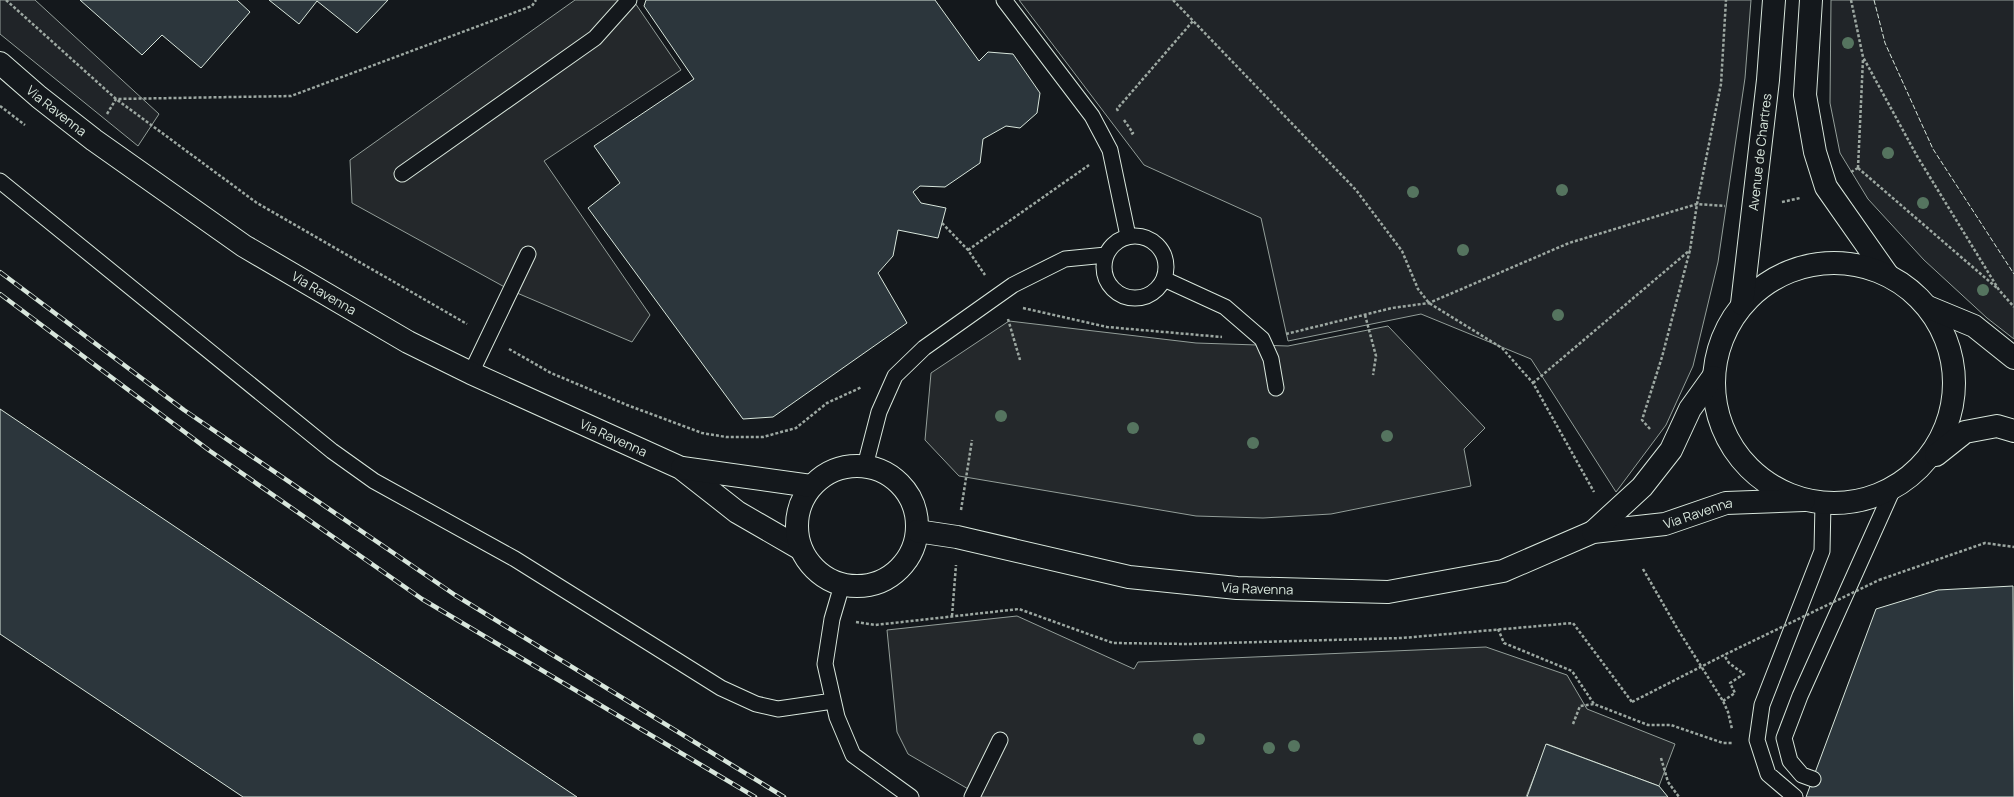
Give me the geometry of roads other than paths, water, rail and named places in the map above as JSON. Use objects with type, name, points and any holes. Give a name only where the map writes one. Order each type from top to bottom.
[{"type":"main road","name":"Avenue de Chartres","points":[[1742,304],[1768,80],[1774,0]]},
{"type":"main road","points":[[1810,0],[1805,95],[1815,152],[1826,187],[1887,274]]},
{"type":"main road","name":"Via Ravenna","points":[[0,63],[39,97],[94,140],[244,246],[408,342],[471,373],[681,468],[737,512],[802,549]]},
{"type":"main road","points":[[1814,502],[1766,483],[1737,455],[1718,418],[1713,376],[1717,350],[1727,326],[1742,304],[1766,283],[1794,268],[1825,262],[1857,264],[1887,274],[1910,288],[1928,307],[1946,337],[1955,370],[1954,398],[1942,438],[1922,466]]},
{"type":"main road","points":[[1928,307],[1974,326],[2014,358]]},
{"type":"main road","name":"Via Ravenna","points":[[1593,532],[1642,487],[1671,450],[1690,408],[1713,376]]},
{"type":"main road","points":[[1922,466],[1965,432],[1997,426],[2014,431]]},
{"type":"main road","points":[[864,466],[882,471],[898,481],[909,496],[916,512],[917,531],[914,548],[905,563],[892,575],[876,583],[859,586],[842,584],[820,573],[811,565],[802,549],[797,533],[798,516],[802,500],[812,486],[827,474],[845,467],[864,466]]},
{"type":"main road","name":"Via Ravenna","points":[[917,531],[957,537],[1129,577],[1237,588],[1388,592],[1502,571],[1593,532],[1665,524],[1726,503],[1859,501],[1893,489],[1922,466]]},
{"type":"main road","name":"Via Ravenna","points":[[681,468],[812,486]]},
{"type":"lane","points":[[402,174],[595,38],[629,0]]},
{"type":"lane","points":[[1004,0],[1092,116],[1110,150],[1128,236]]},
{"type":"lane","points":[[0,181],[332,451],[374,481],[515,559],[721,688],[756,704],[778,710],[833,701]]},
{"type":"lane","points":[[1138,235],[1156,243],[1162,251],[1166,260],[1164,279],[1159,288],[1142,298],[1123,296],[1114,291],[1104,274],[1106,255],[1115,243],[1128,236],[1138,235]]},
{"type":"lane","points":[[471,373],[528,254]]},
{"type":"lane","points":[[864,466],[879,412],[895,376],[924,348],[1013,285],[1065,259],[1106,255]]},
{"type":"lane","points":[[1164,279],[1225,307],[1262,339],[1271,359],[1276,388]]},
{"type":"lane","points":[[1813,779],[1802,775],[1790,760],[1784,738],[1800,696],[1893,489]]},
{"type":"lane","points":[[1795,797],[1768,774],[1757,740],[1762,705],[1822,551],[1814,502]]},
{"type":"lane","points":[[842,584],[832,619],[825,664],[837,717],[853,755],[911,797]]},
{"type":"lane","points":[[972,797],[1000,740]]},
{"type":"railway","points":[[0,272],[184,410],[455,595],[784,797]]},
{"type":"railway","points":[[0,294],[210,451],[422,599],[755,797]]}]
